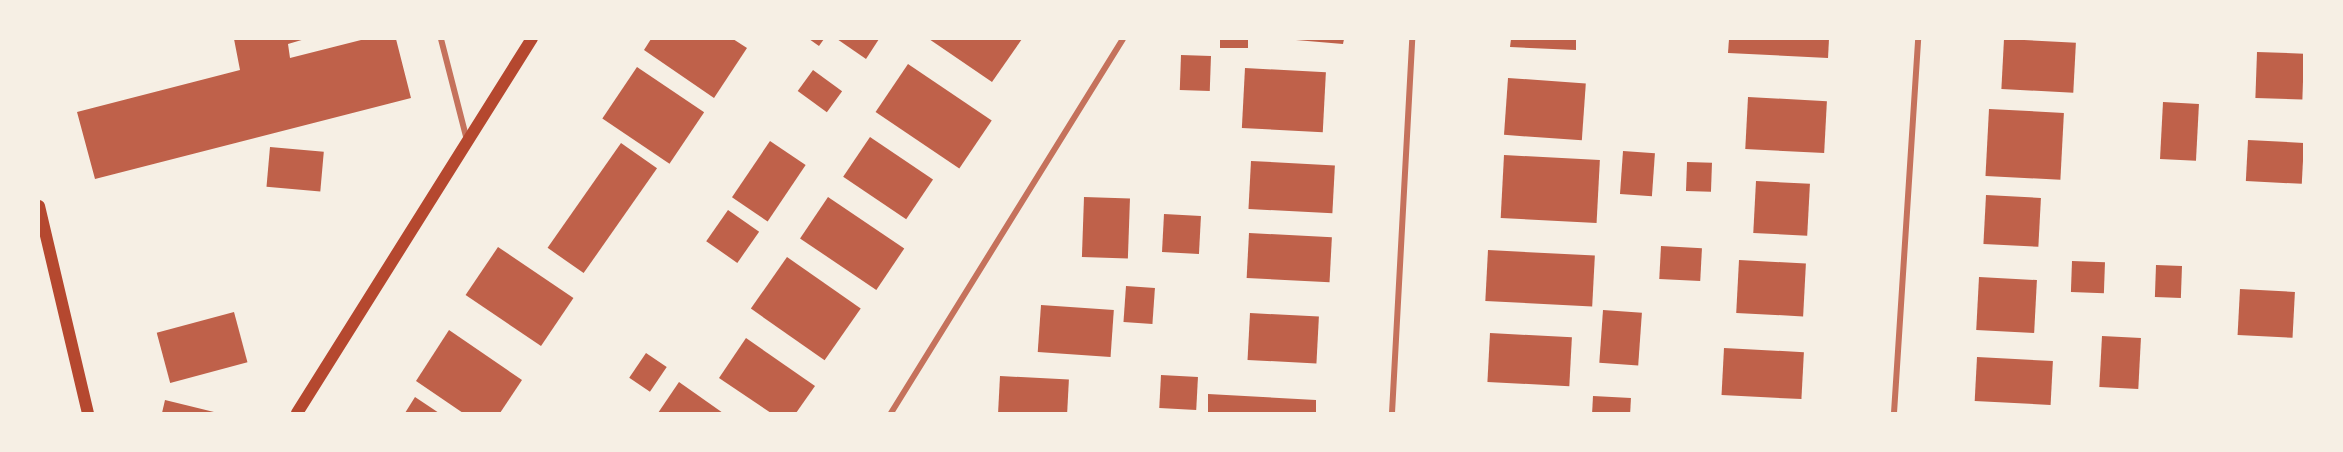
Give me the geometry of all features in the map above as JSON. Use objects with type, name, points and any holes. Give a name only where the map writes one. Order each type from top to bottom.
[{"type":"main road","points":[[297,413],[532,39]]},
{"type":"main road","points":[[39,206],[88,413]]},
{"type":"street","points":[[441,39],[468,144]]},
{"type":"street","points":[[891,413],[1123,39]]},
{"type":"street","points":[[1392,413],[1412,39]]},
{"type":"street","points":[[1894,413],[1918,39]]},
{"type":"building","points":[[234,39],[305,39],[288,44],[290,58],[365,39],[396,39],[411,98],[95,179],[77,112],[240,70]]},
{"type":"building","points":[[651,39],[733,39],[747,48],[714,98],[644,50]]},
{"type":"building","points":[[809,39],[824,39],[819,46]]},
{"type":"building","points":[[837,39],[879,39],[866,59]]},
{"type":"building","points":[[929,39],[1022,39],[992,82]]},
{"type":"building","points":[[1220,39],[1248,39],[1248,48],[1220,48]]},
{"type":"building","points":[[1284,39],[1344,39],[1343,44]]},
{"type":"building","points":[[1511,39],[1576,39],[1576,50],[1510,47]]},
{"type":"building","points":[[1729,39],[1829,39],[1828,58],[1728,53]]},
{"type":"building","points":[[2004,39],[2076,43],[2073,93],[2001,89]]},
{"type":"building","points":[[2257,52],[2304,54],[2302,100],[2255,98]]},
{"type":"building","points":[[1181,55],[1211,56],[1210,91],[1180,90]]},
{"type":"building","points":[[908,64],[992,120],[959,169],[876,112]]},
{"type":"building","points":[[637,67],[704,112],[669,164],[602,118]]},
{"type":"building","points":[[1245,68],[1326,72],[1323,132],[1242,128]]},
{"type":"building","points":[[813,70],[842,91],[827,112],[798,91]]},
{"type":"building","points":[[1508,78],[1586,83],[1582,140],[1504,135]]},
{"type":"building","points":[[1748,97],[1827,101],[1824,153],[1745,149]]},
{"type":"building","points":[[2163,102],[2199,104],[2196,161],[2160,159]]},
{"type":"building","points":[[1989,109],[2064,113],[2060,180],[1985,176]]},
{"type":"building","points":[[870,137],[933,179],[906,219],[843,177]]},
{"type":"building","points":[[2248,140],[2304,143],[2302,184],[2246,181]]},
{"type":"building","points":[[770,141],[806,165],[768,221],[732,197]]},
{"type":"building","points":[[621,143],[657,168],[584,273],[548,248]]},
{"type":"building","points":[[270,147],[324,152],[320,192],[267,187]]},
{"type":"building","points":[[1623,151],[1655,153],[1652,196],[1620,194]]},
{"type":"building","points":[[1504,155],[1600,160],[1597,223],[1501,218]]},
{"type":"building","points":[[1251,161],[1335,165],[1332,213],[1248,209]]},
{"type":"building","points":[[1687,162],[1712,163],[1711,192],[1686,191]]},
{"type":"building","points":[[1756,181],[1810,184],[1807,236],[1753,233]]},
{"type":"building","points":[[1986,195],[2041,198],[2038,247],[1983,244]]},
{"type":"building","points":[[828,197],[904,248],[876,290],[800,238]]},
{"type":"building","points":[[1084,197],[1130,199],[1128,259],[1082,257]]},
{"type":"building","points":[[728,210],[759,232],[737,263],[706,241]]},
{"type":"building","points":[[1164,214],[1201,216],[1199,254],[1162,252]]},
{"type":"building","points":[[1249,233],[1332,237],[1330,282],[1247,278]]},
{"type":"building","points":[[1661,246],[1702,248],[1700,281],[1659,279]]},
{"type":"building","points":[[498,247],[573,298],[541,346],[466,295]]},
{"type":"building","points":[[1488,250],[1595,256],[1592,307],[1485,301]]},
{"type":"building","points":[[787,257],[861,309],[825,360],[751,309]]},
{"type":"building","points":[[1739,260],[1806,264],[1803,316],[1736,313]]},
{"type":"building","points":[[2072,261],[2105,262],[2104,293],[2071,292]]},
{"type":"building","points":[[2156,265],[2182,266],[2181,298],[2155,297]]},
{"type":"building","points":[[1979,277],[2037,280],[2034,333],[1976,330]]},
{"type":"building","points":[[1126,286],[1155,288],[1152,324],[1123,322]]},
{"type":"building","points":[[2240,289],[2295,292],[2293,338],[2238,335]]},
{"type":"building","points":[[1041,305],[1114,310],[1111,357],[1038,352]]},
{"type":"building","points":[[1603,310],[1642,313],[1638,366],[1599,363]]},
{"type":"building","points":[[234,312],[247,362],[170,383],[157,333]]},
{"type":"building","points":[[1250,313],[1319,317],[1316,364],[1248,360]]},
{"type":"building","points":[[449,330],[522,380],[500,413],[463,413],[416,381]]},
{"type":"building","points":[[1490,333],[1572,337],[1569,386],[1487,382]]},
{"type":"building","points":[[2102,336],[2141,338],[2138,389],[2099,387]]},
{"type":"building","points":[[746,338],[815,386],[796,413],[771,413],[719,378]]},
{"type":"building","points":[[1724,348],[1804,352],[1801,399],[1722,395]]},
{"type":"building","points":[[646,353],[667,367],[650,392],[629,378]]},
{"type":"building","points":[[1977,357],[2053,361],[2051,405],[1975,401]]},
{"type":"building","points":[[1161,375],[1198,377],[1196,410],[1159,408]]},
{"type":"building","points":[[1000,376],[1069,380],[1067,413],[998,413]]},
{"type":"building","points":[[679,382],[723,413],[658,413]]},
{"type":"building","points":[[1208,394],[1316,400],[1316,413],[1208,413]]},
{"type":"building","points":[[1593,396],[1631,398],[1630,413],[1592,413]]},
{"type":"building","points":[[415,397],[439,413],[405,413]]},
{"type":"building","points":[[165,400],[214,412],[214,413],[162,413]]}]
